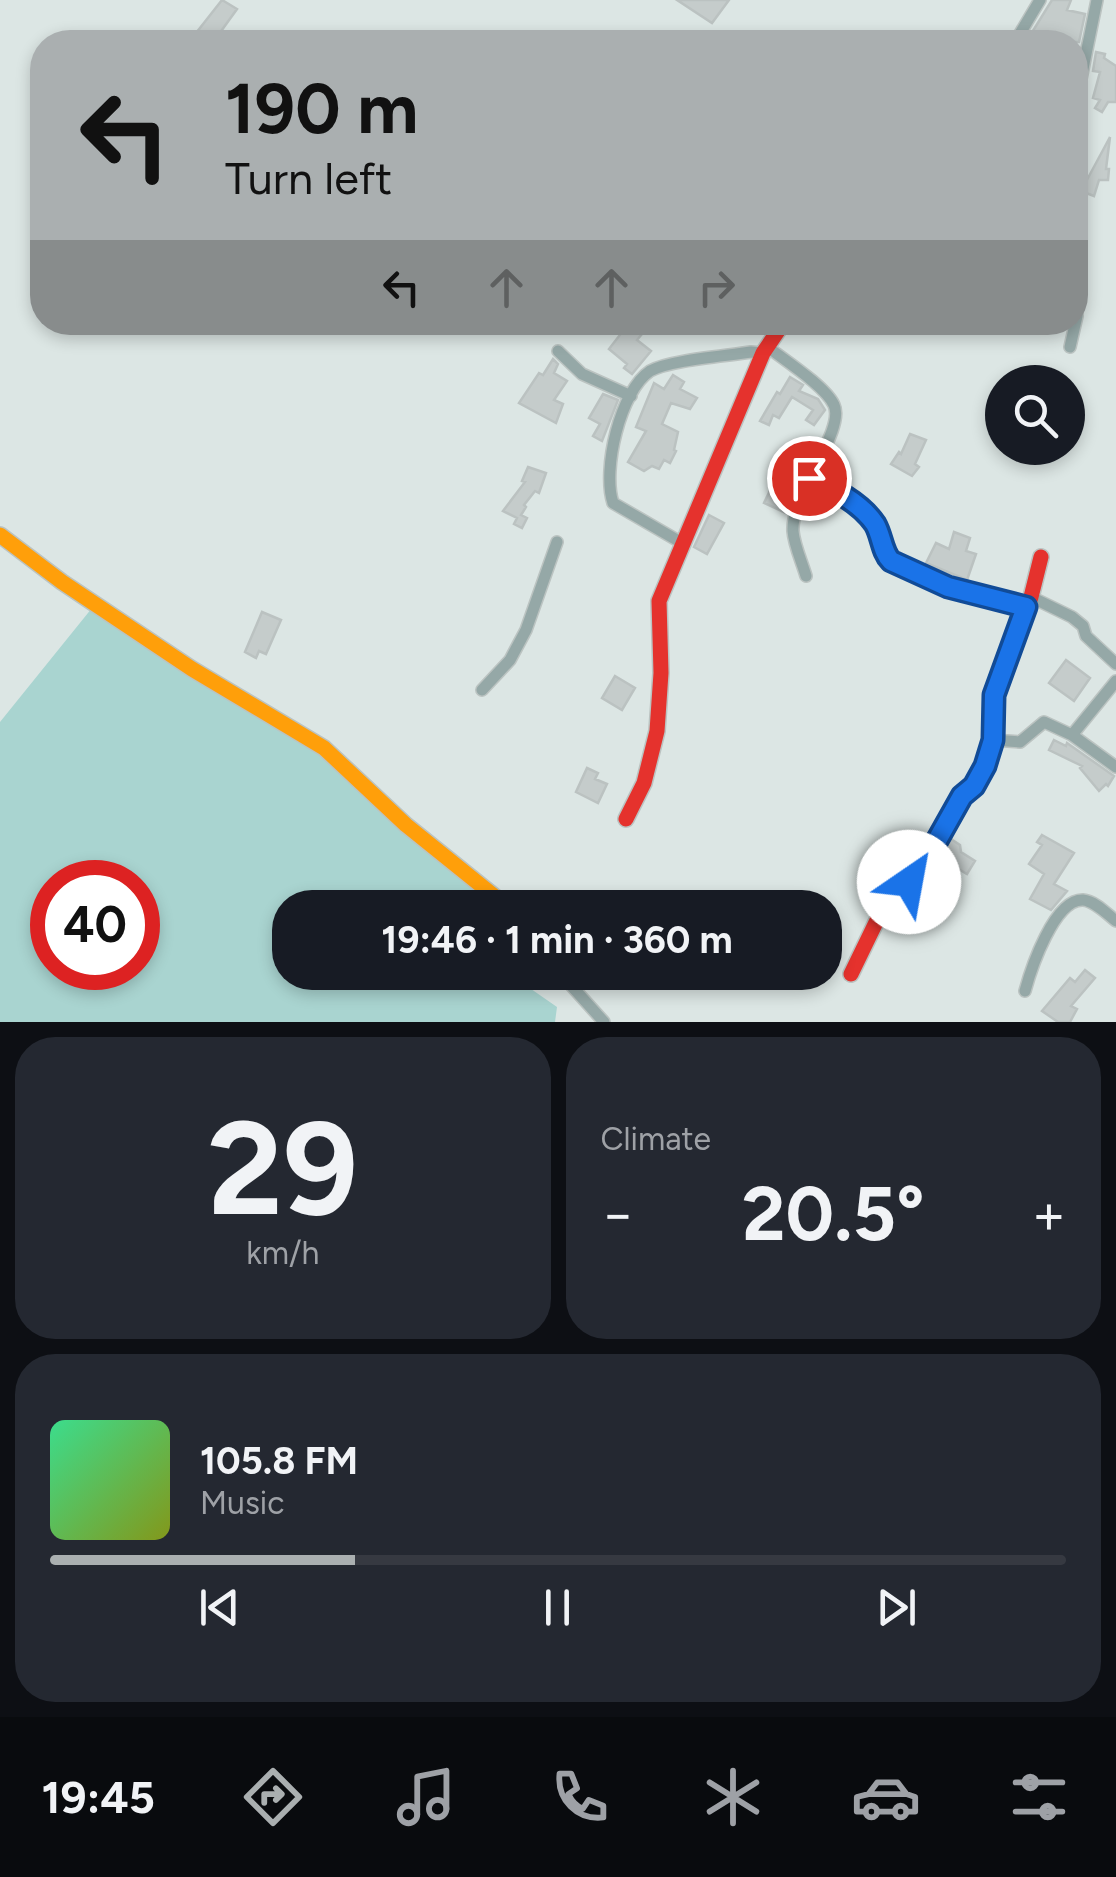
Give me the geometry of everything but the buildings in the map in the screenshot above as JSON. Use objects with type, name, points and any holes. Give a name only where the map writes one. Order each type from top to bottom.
[{"type":"street","points":[[1023,30],[1040,0]]},
{"type":"street","points":[[1088,44],[1097,0]]},
{"type":"street","points":[[626,819],[656,752],[661,670],[656,620],[659,601],[776,335]]},
{"type":"street","points":[[1070,347],[1073,335]]},
{"type":"street","points":[[682,543],[613,502],[608,488],[609,465],[618,427],[640,380],[654,369],[766,350],[834,405],[836,424],[809,478],[793,531],[806,576]]},
{"type":"street","points":[[558,352],[582,374],[632,396]]},
{"type":"street","points":[[809,478],[832,488],[860,508],[874,523],[885,555],[891,561],[948,587],[1029,602],[1072,617],[1116,664]]},
{"type":"street","points":[[0,535],[62,582],[192,669],[324,748],[406,824],[487,890]]},
{"type":"street","points":[[482,690],[510,660],[526,630],[557,542]]},
{"type":"street","points":[[851,974],[882,910],[921,869],[962,796],[974,786],[993,740],[994,695],[1029,602],[1041,556]]},
{"type":"street","points":[[1072,735],[1116,682]]},
{"type":"street","points":[[993,740],[1020,742],[1044,722],[1072,735],[1116,767]]},
{"type":"street","points":[[1025,991],[1044,936],[1077,900],[1086,900],[1116,922]]},
{"type":"street","points":[[575,990],[604,1022]]},
{"type":"shaded area","points":[[92,608],[335,764],[478,890],[272,890],[272,990],[532,990],[557,1007],[555,1022],[0,1022],[0,722]]},
{"type":"traffic: slow","points":[[809,478],[845,496],[869,516],[891,561],[948,587],[1026,607]]},
{"type":"traffic: slow","points":[[0,535],[62,582],[192,669],[324,748],[406,825],[487,890]]},
{"type":"traffic: jam","points":[[626,819],[644,783],[657,731],[661,673],[659,601],[763,353],[775,335]]},
{"type":"traffic: jam","points":[[851,974],[882,910],[921,869],[962,796],[974,786],[985,766],[993,740],[994,695],[1031,597],[1041,557]]},
{"type":"route","points":[[809,478],[832,488],[860,508],[874,523],[885,555],[891,561],[948,587],[1026,607],[994,695],[993,740],[985,766],[909,882]]}]
